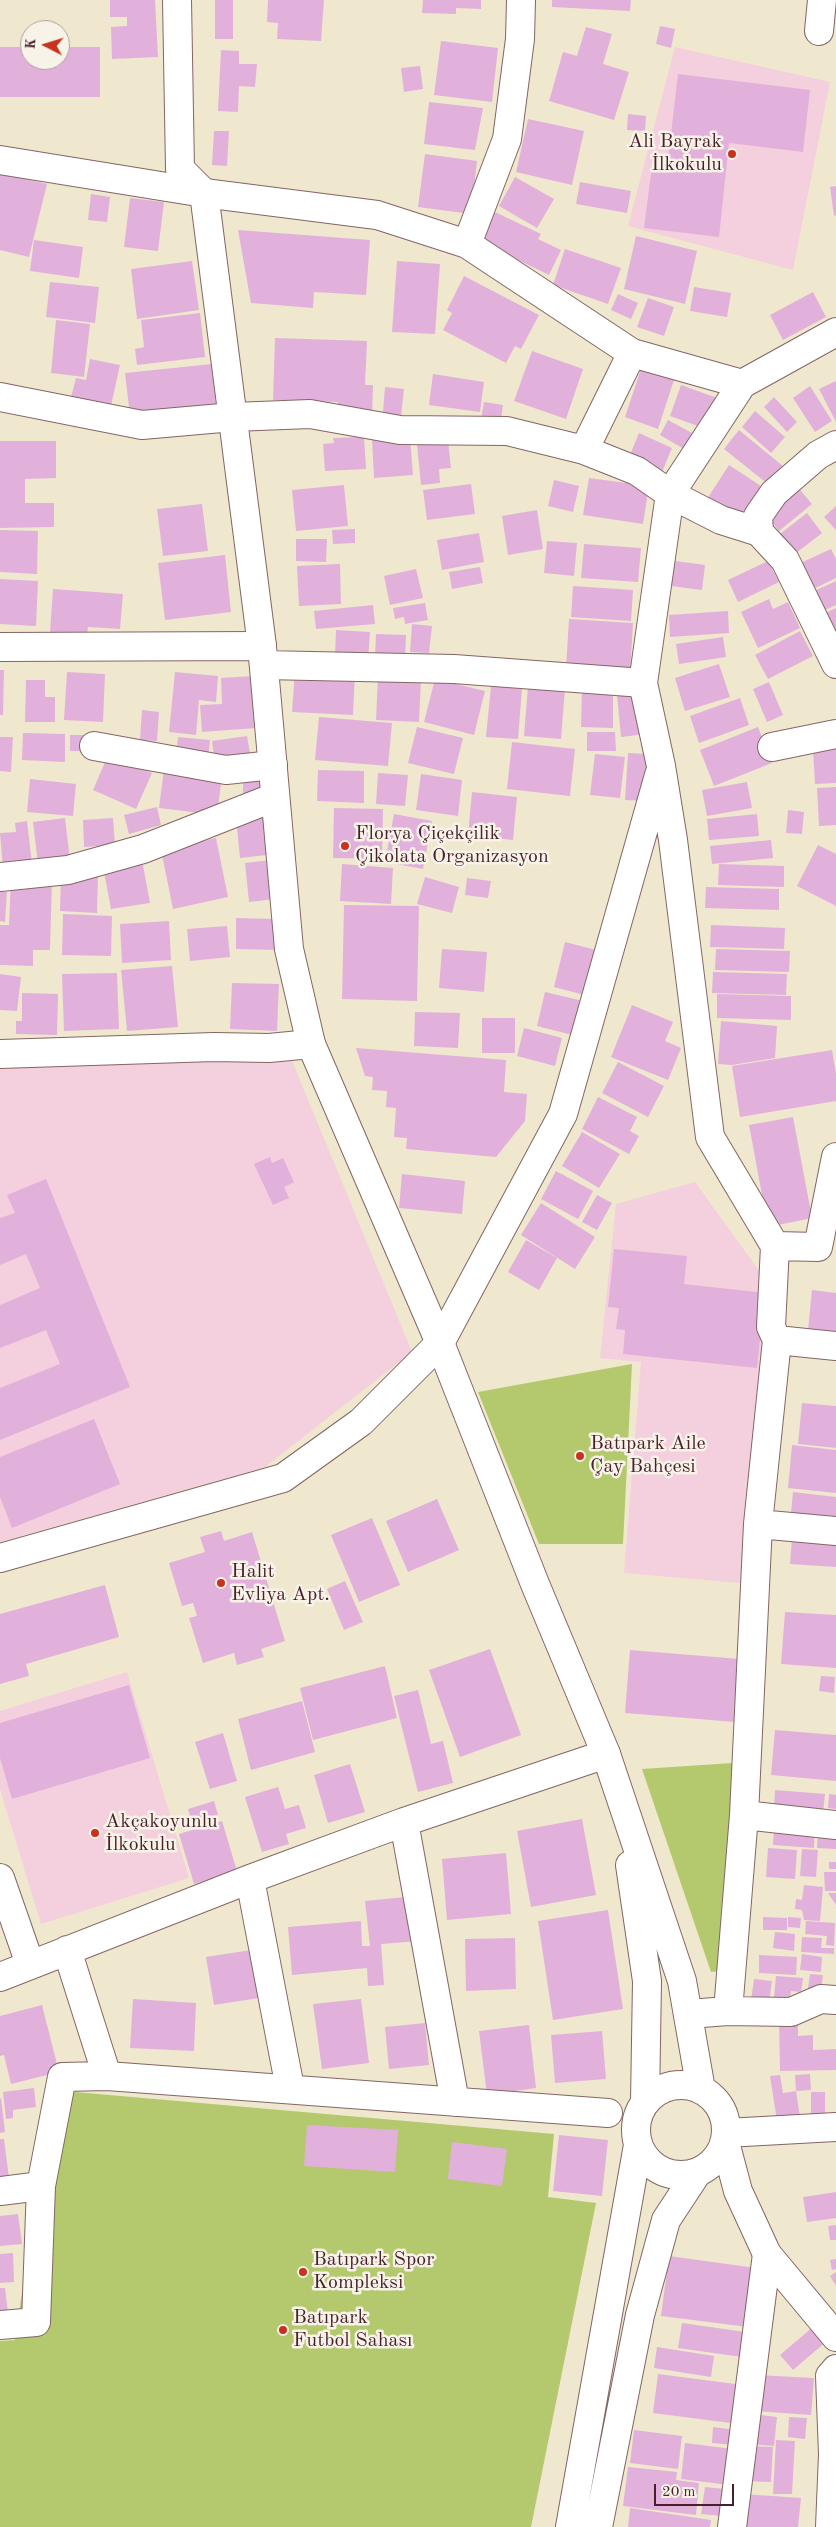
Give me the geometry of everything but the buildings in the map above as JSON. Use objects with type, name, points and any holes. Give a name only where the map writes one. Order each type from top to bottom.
[{"type":"street","points":[[177,0],[180,169],[204,193],[263,656],[289,949],[310,1044],[440,1344],[606,1754],[682,1980],[702,2090]]},
{"type":"street","points":[[467,244],[507,139],[520,39],[520,0]]},
{"type":"street","points":[[819,31],[822,0]]},
{"type":"street","points":[[0,160],[204,193],[377,215],[467,244],[632,353],[742,384]]},
{"type":"street","points":[[728,2011],[744,1815],[758,1524],[777,1340],[771,1327],[775,1246],[710,1137],[673,840],[661,766],[643,683],[670,494],[742,384],[836,332]]},
{"type":"street","points":[[584,450],[632,353]]},
{"type":"street","points":[[0,396],[142,425],[233,417],[310,414],[400,430],[507,431],[584,450],[637,471],[670,494],[722,520],[759,532],[785,560],[836,664]]},
{"type":"street","points":[[759,532],[758,516],[774,493],[818,455],[836,445]]},
{"type":"street","points":[[0,647],[263,656],[643,683]]},
{"type":"street","points":[[772,747],[836,734]]},
{"type":"street","points":[[94,746],[226,770],[273,765]]},
{"type":"street","points":[[0,1558],[283,1478],[361,1422],[440,1344],[563,1114],[661,766]]},
{"type":"street","points":[[0,877],[68,870],[143,849],[275,798]]},
{"type":"street","points":[[0,1054],[214,1047],[269,1048],[310,1044]]},
{"type":"street","points":[[775,1246],[827,1245],[836,1157]]},
{"type":"street","points":[[777,1340],[836,1346]]},
{"type":"street","points":[[758,1524],[836,1532]]},
{"type":"street","points":[[0,1977],[250,1879],[404,1822],[606,1754]]},
{"type":"street","points":[[570,2527],[638,2145],[637,2123],[646,2102],[647,1981],[628,1855],[606,1754]]},
{"type":"street","points":[[744,1815],[836,1825]]},
{"type":"street","points":[[404,1822],[454,2102]]},
{"type":"street","points":[[0,1878],[30,1964]]},
{"type":"street","points":[[250,1879],[290,2088]]},
{"type":"street","points":[[68,1950],[107,2076]]},
{"type":"street","points":[[688,2014],[728,2011],[791,2012],[821,1999],[836,2000]]},
{"type":"street","points":[[0,2325],[36,2322],[41,2186],[62,2077],[107,2076],[290,2088],[608,2113]]},
{"type":"street","points":[[646,2102],[658,2091],[672,2086],[687,2085],[702,2090],[714,2099],[722,2111],[725,2137],[738,2192],[767,2254],[836,2337]]},
{"type":"street","points":[[725,2137],[836,2127]]},
{"type":"street","points":[[638,2145],[645,2158],[662,2171],[683,2176],[697,2173],[710,2166],[719,2155],[725,2137]]},
{"type":"street","points":[[598,2527],[640,2315],[666,2220],[697,2173]]},
{"type":"street","points":[[0,2191],[41,2186]]},
{"type":"street","points":[[732,2527],[767,2254]]},
{"type":"street","points":[[830,2527],[833,2454],[830,2376],[836,2369]]},
{"type":"shaded area","name":"Ali Bayrak İlkokulu","points":[[675,47],[830,82],[793,270],[628,226]]},
{"type":"shaded area","points":[[288,1051],[412,1352],[265,1467],[0,1542],[0,1069]]},
{"type":"shaded area","points":[[695,1182],[768,1283],[740,1583],[624,1573],[641,1362],[600,1358],[616,1204]]},
{"type":"shaded area","name":"Akçakoyunlu İlkokulu","points":[[127,1672],[189,1878],[41,1924],[0,1789],[0,1711]]},
{"type":"green space","points":[[632,1364],[623,1544],[539,1544],[478,1392]]},
{"type":"green space","points":[[733,1763],[723,1971],[711,1972],[642,1769]]},
{"type":"green space","name":"Batıpark Spor Kompleksi","points":[[52,2090],[554,2134],[548,2197],[596,2203],[531,2527],[0,2527],[0,2341],[15,2340]]},
{"type":"place","name":"Ali Bayrak İlkokulu","points":[[732,154]]},
{"type":"place","name":"Florya Çiçekçilik Çikolata Organizasyon","points":[[345,846]]},
{"type":"place","name":"Batıpark Aile Çay Bahçesi","points":[[580,1456]]},
{"type":"place","name":"Halit Evliya Apt.","points":[[221,1583]]},
{"type":"place","name":"Akçakoyunlu İlkokulu","points":[[95,1833]]},
{"type":"place","name":"Batıpark Spor Kompleksi","points":[[303,2272]]},
{"type":"place","name":"Batıpark Futbol Sahası","points":[[283,2330]]}]
